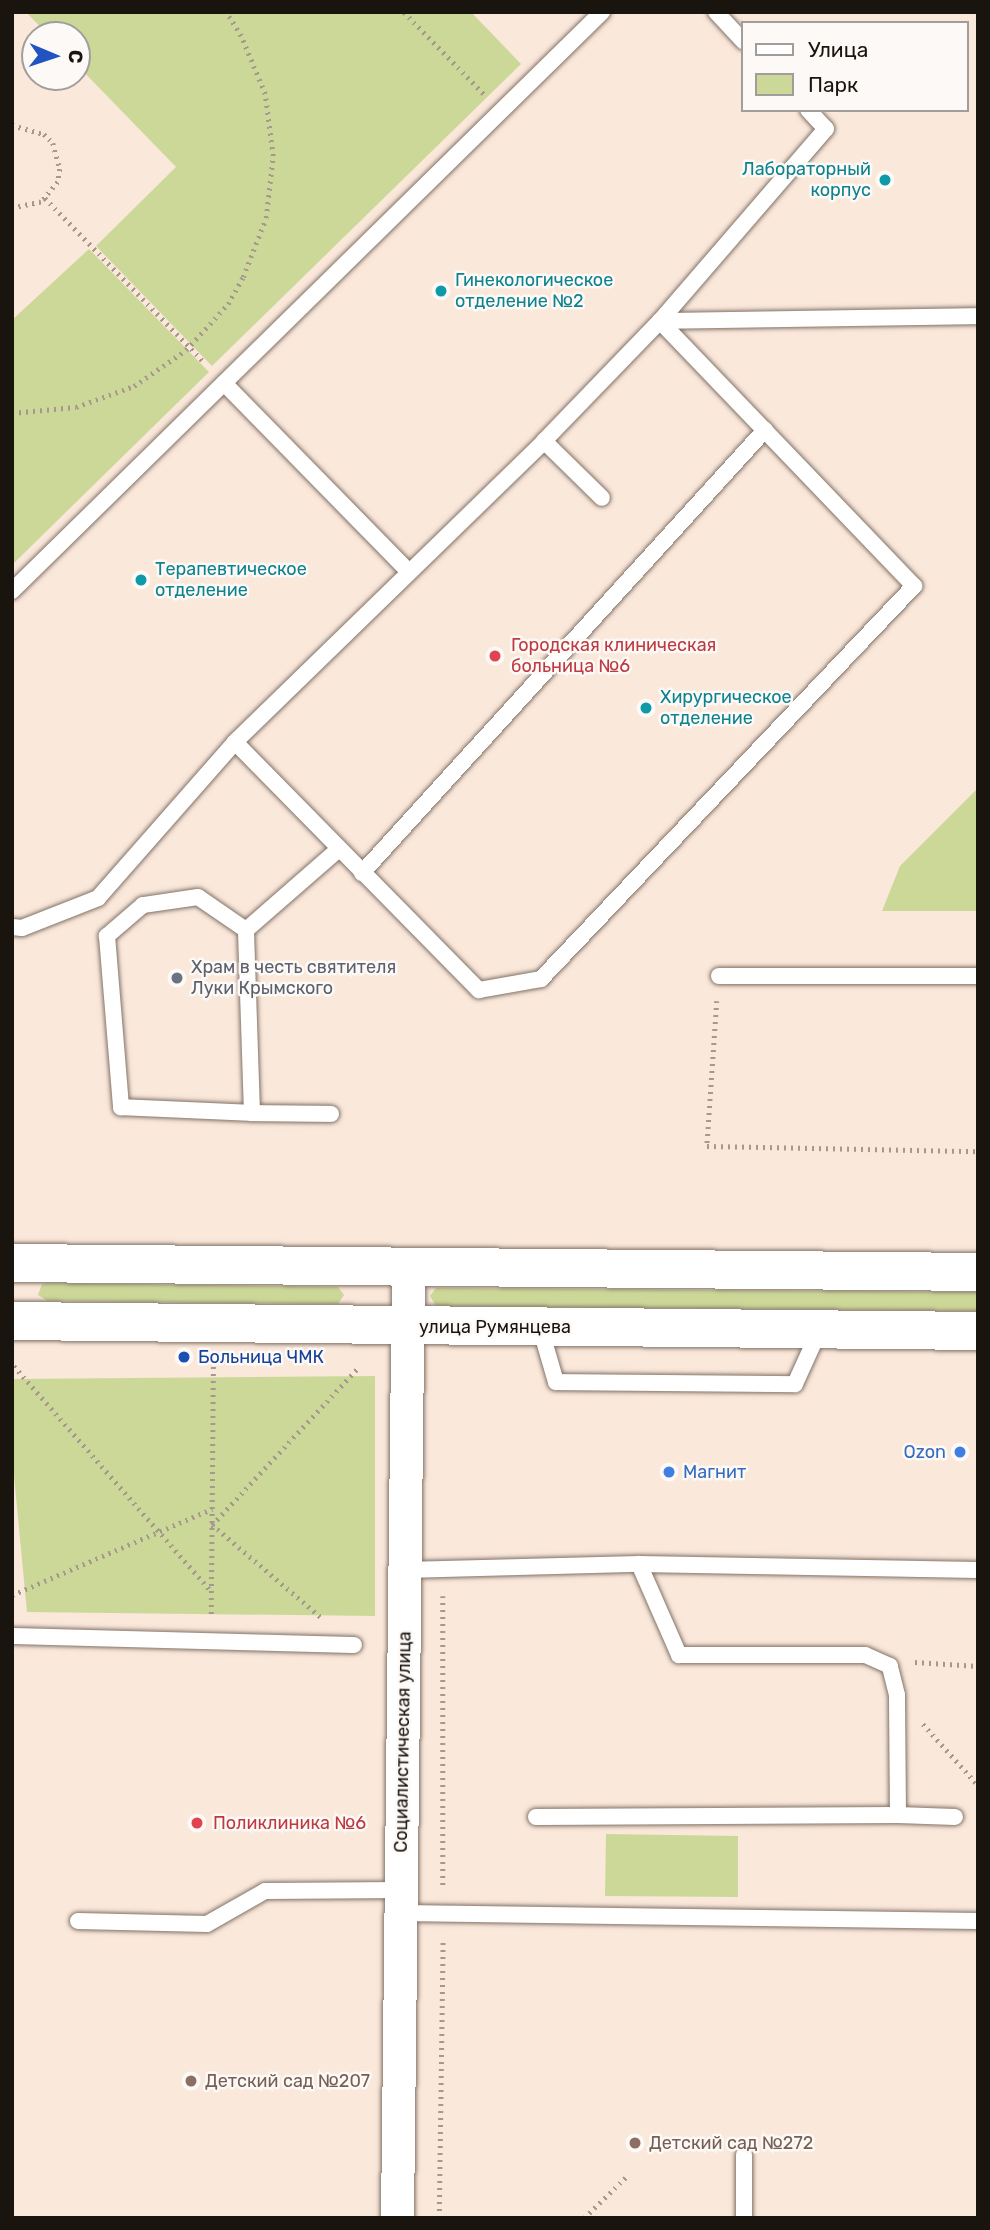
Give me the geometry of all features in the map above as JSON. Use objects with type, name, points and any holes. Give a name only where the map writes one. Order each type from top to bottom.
[{"type":"main road","points":[[12,1263],[978,1272]]},
{"type":"main road","name":"улица Румянцева","points":[[12,1321],[978,1331]]},
{"type":"street","name":"Социалистическая улица","points":[[397,2218],[408,1267]]},
{"type":"lane","points":[[12,591],[602,12]]},
{"type":"lane","points":[[716,12],[741,39]]},
{"type":"lane","points":[[12,927],[22,928],[98,898],[235,742],[544,442],[660,321],[826,129],[810,112]]},
{"type":"lane","points":[[660,321],[978,316]]},
{"type":"lane","points":[[235,742],[479,990],[541,979],[914,586],[660,321]]},
{"type":"lane","points":[[224,383],[410,572]]},
{"type":"lane","points":[[362,873],[765,430]]},
{"type":"lane","points":[[544,442],[603,498]]},
{"type":"lane","points":[[246,930],[339,849]]},
{"type":"lane","points":[[246,930],[198,897],[143,905],[107,936],[121,1107],[331,1114]]},
{"type":"lane","points":[[246,930],[252,1113]]},
{"type":"lane","points":[[719,976],[978,976]]},
{"type":"lane","points":[[540,1327],[556,1382],[795,1384],[820,1329]]},
{"type":"lane","points":[[405,1570],[639,1564],[978,1570]]},
{"type":"lane","points":[[639,1564],[679,1655],[865,1655],[890,1666],[897,1695],[898,1815]]},
{"type":"lane","points":[[12,1636],[354,1645]]},
{"type":"lane","points":[[536,1817],[955,1817]]},
{"type":"lane","points":[[78,1921],[207,1924],[265,1891],[401,1902],[978,1922]]},
{"type":"lane","points":[[744,2155],[744,2218]]},
{"type":"path","points":[[12,413],[76,407],[105,398],[152,375],[189,347],[228,304],[243,277],[266,218],[273,156],[265,94],[250,55],[226,12]]},
{"type":"path","points":[[404,12],[501,111]]},
{"type":"path","points":[[12,125],[33,127],[53,143],[60,169],[58,181],[45,198],[28,208],[12,208]]},
{"type":"path","points":[[45,198],[224,383]]},
{"type":"path","points":[[719,976],[707,1146],[978,1151]]},
{"type":"path","points":[[211,1642],[213,1360]]},
{"type":"path","points":[[14,1366],[211,1591]]},
{"type":"path","points":[[212,1525],[358,1368]]},
{"type":"path","points":[[12,1595],[212,1509]]},
{"type":"path","points":[[212,1525],[354,1645]]},
{"type":"path","points":[[890,1666],[910,1662],[978,1666]]},
{"type":"path","points":[[897,1695],[978,1785]]},
{"type":"path","points":[[583,2218],[626,2178]]},
{"type":"green space","points":[[26,12],[471,12],[521,64],[212,366],[96,246],[176,167],[91,79],[91,21],[35,21]]},
{"type":"green space","points":[[89,249],[209,372],[12,565],[12,320]]},
{"type":"green space","points":[[978,788],[978,911],[882,911],[900,866]]},
{"type":"green space","points":[[42,1284],[338,1287],[344,1295],[338,1304],[48,1301],[38,1295]]},
{"type":"green space","points":[[436,1288],[978,1292],[978,1311],[436,1306],[430,1296]]},
{"type":"green space","points":[[375,1376],[375,1616],[27,1612],[12,1455],[12,1379]]},
{"type":"green space","points":[[606,1834],[738,1836],[738,1897],[605,1896]]},
{"type":"place","name":"Лабораторный корпус","points":[[885,180]]},
{"type":"place","name":"Гинекологическое отделение №2","points":[[441,291]]},
{"type":"place","name":"Терапевтическое отделение","points":[[141,580]]},
{"type":"place","name":"Городская клиническая больница №6","points":[[495,656]]},
{"type":"place","name":"Хирургическое отделение","points":[[646,708]]},
{"type":"place","name":"Храм в честь святителя Луки Крымского","points":[[177,978]]},
{"type":"place","name":"Больница ЧМК","points":[[184,1357]]},
{"type":"place","name":"Ozon","points":[[960,1452]]},
{"type":"place","name":"Магнит","points":[[669,1472]]},
{"type":"place","name":"Поликлиника №6","points":[[197,1823]]},
{"type":"place","name":"Детский сад №207","points":[[191,2081]]},
{"type":"place","name":"Детский сад №272","points":[[635,2143]]}]
